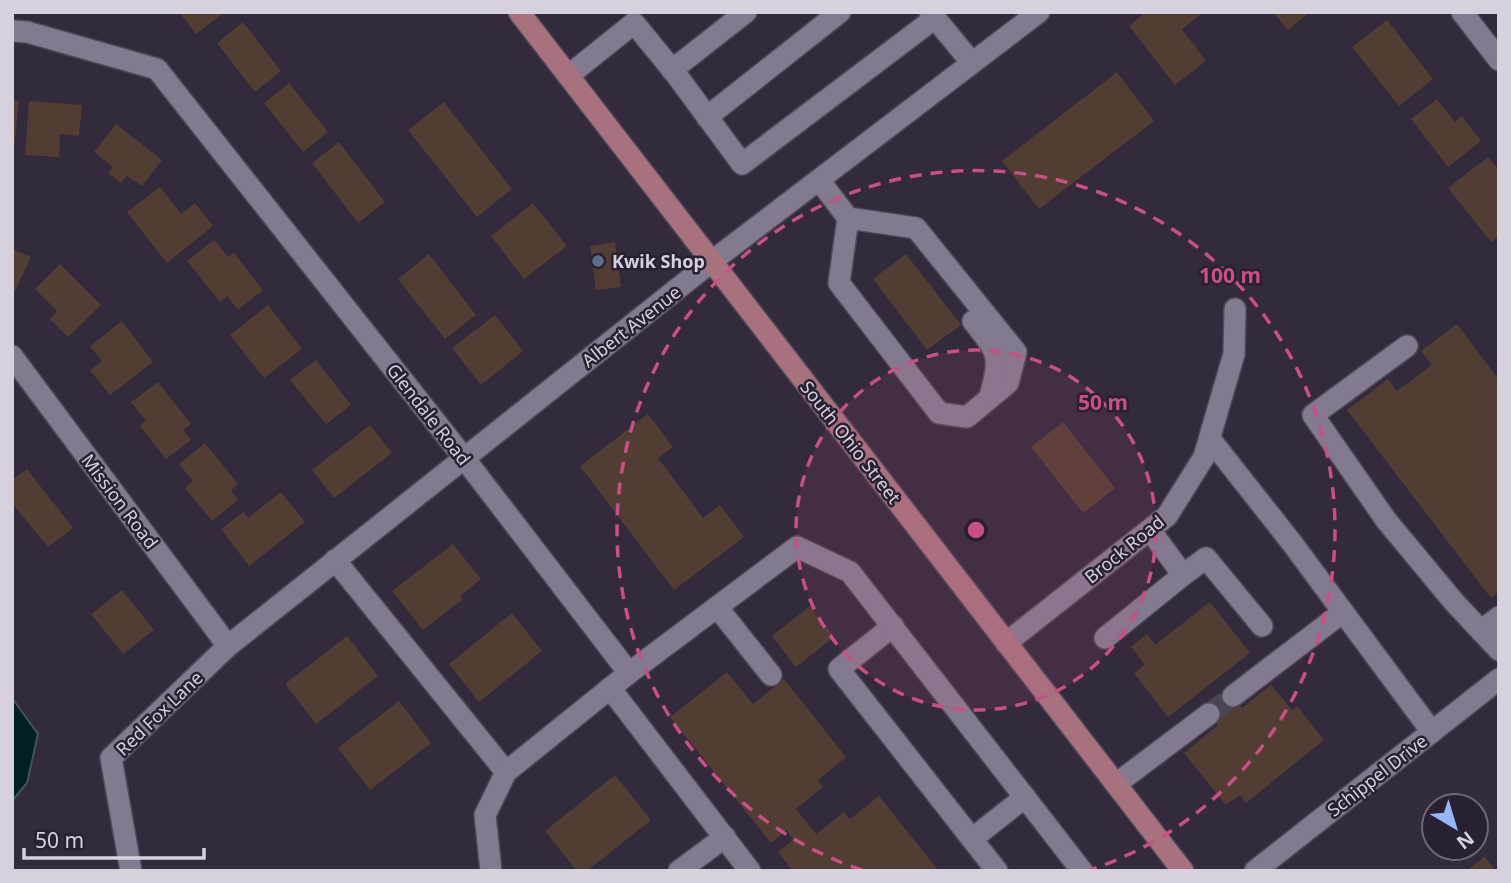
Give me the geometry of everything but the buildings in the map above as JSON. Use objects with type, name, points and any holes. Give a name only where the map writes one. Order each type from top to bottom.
[{"type":"main road","name":"South Ohio Street","points":[[519,12],[1183,871]]},
{"type":"street","points":[[672,70],[746,12]]},
{"type":"street","points":[[707,117],[840,12]]},
{"type":"street","name":"Albert Avenue","points":[[228,646],[712,262],[1039,12]]},
{"type":"street","points":[[1462,12],[1499,60]]},
{"type":"street","points":[[568,76],[638,16],[672,70],[743,164],[932,15],[972,63]]},
{"type":"street","name":"Glendale Road","points":[[12,31],[27,32],[157,69],[464,458],[629,673]]},
{"type":"street","points":[[819,180],[848,218],[916,228],[1016,352],[1008,383],[967,417],[939,413],[839,283],[848,218]]},
{"type":"street","name":"Brock Road","points":[[1006,643],[1167,516],[1205,457],[1234,354],[1235,309]]},
{"type":"street","points":[[1407,346],[1313,415],[1386,520],[1499,650]]},
{"type":"street","name":"Mission Road","points":[[12,356],[228,646]]},
{"type":"street","points":[[1210,439],[1432,732]]},
{"type":"street","points":[[1150,530],[1183,575]]},
{"type":"street","points":[[491,871],[485,815],[506,772],[629,673],[797,547],[850,572],[1082,871]]},
{"type":"street","points":[[1105,638],[1206,558],[1262,626]]},
{"type":"street","points":[[335,560],[506,772]]},
{"type":"street","points":[[717,607],[771,675]]},
{"type":"street","points":[[1233,696],[1343,612]]},
{"type":"street","points":[[1481,631],[1499,617]]},
{"type":"street","points":[[893,626],[839,668],[997,871]]},
{"type":"street","name":"Red Fox Lane","points":[[131,871],[111,758],[228,646]]},
{"type":"street","name":"Schippel Drive","points":[[1255,871],[1499,679]]},
{"type":"street","points":[[610,688],[750,871]]},
{"type":"street","points":[[1116,784],[1209,714]]},
{"type":"street","points":[[972,839],[1025,797]]},
{"type":"street","points":[[679,871],[724,838]]},
{"type":"shaded area","points":[[12,698],[38,734],[27,783],[12,801]]},
{"type":"tunnel","points":[[1209,714],[1233,696]]},
{"type":"place","name":"Kwik Shop","points":[[598,261]]}]
